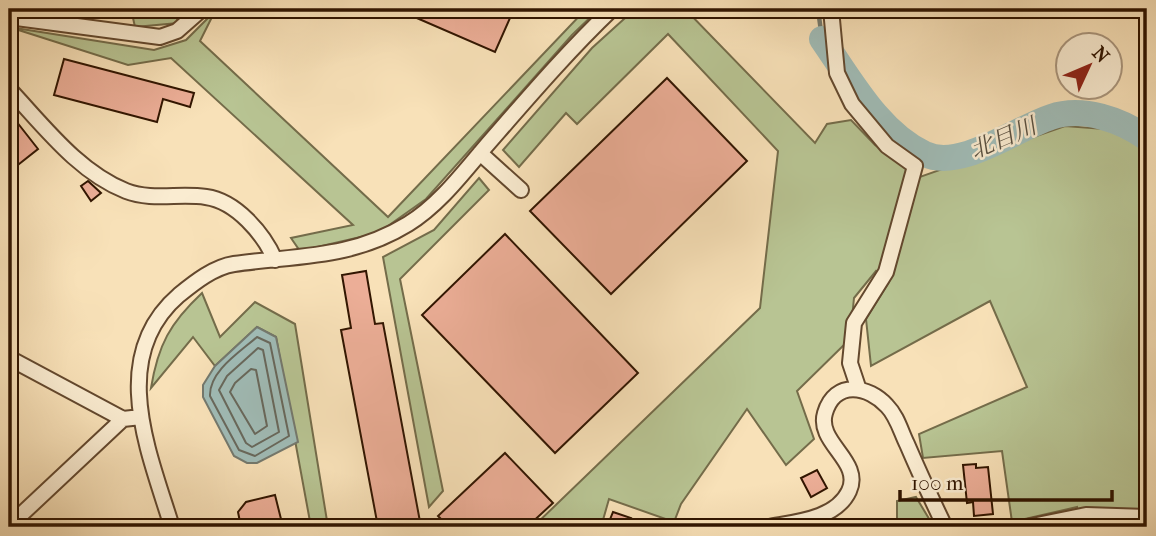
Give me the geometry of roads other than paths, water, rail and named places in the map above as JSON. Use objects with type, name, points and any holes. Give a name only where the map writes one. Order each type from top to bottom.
[{"type":"street","points":[[9,17],[160,37],[177,31],[202,9]]},
{"type":"street","points":[[172,527],[141,416],[137,379],[141,352],[155,325],[173,300],[198,279],[230,264],[328,255],[374,243],[411,223],[445,193],[578,41],[612,9]]},
{"type":"street","points":[[831,9],[837,73],[852,104],[887,146],[915,166],[886,272],[855,323],[850,363],[858,387]]},
{"type":"street","points":[[9,89],[65,150],[96,174],[126,191],[152,197],[208,197],[223,202],[252,224],[268,244],[275,260]]},
{"type":"street","points":[[480,153],[521,190]]},
{"type":"street","points":[[9,358],[123,419]]},
{"type":"street","points":[[769,527],[811,519],[841,504],[850,488],[850,469],[826,434],[824,414],[837,395],[858,387],[876,394],[891,410],[945,527]]},
{"type":"street","points":[[9,526],[123,419],[141,416]]},
{"type":"street","points":[[1027,527],[1086,515],[1147,517]]},
{"type":"water","points":[[257,327],[276,337],[298,442],[257,463],[247,463],[234,456],[203,397],[203,385],[215,366]]},
{"type":"waterway","points":[[818,9],[822,39]]},
{"type":"waterway","name":"北目川","points":[[822,39],[880,119],[893,133],[925,154],[939,158],[971,153],[1037,122],[1076,113],[1114,121],[1147,138]]}]
